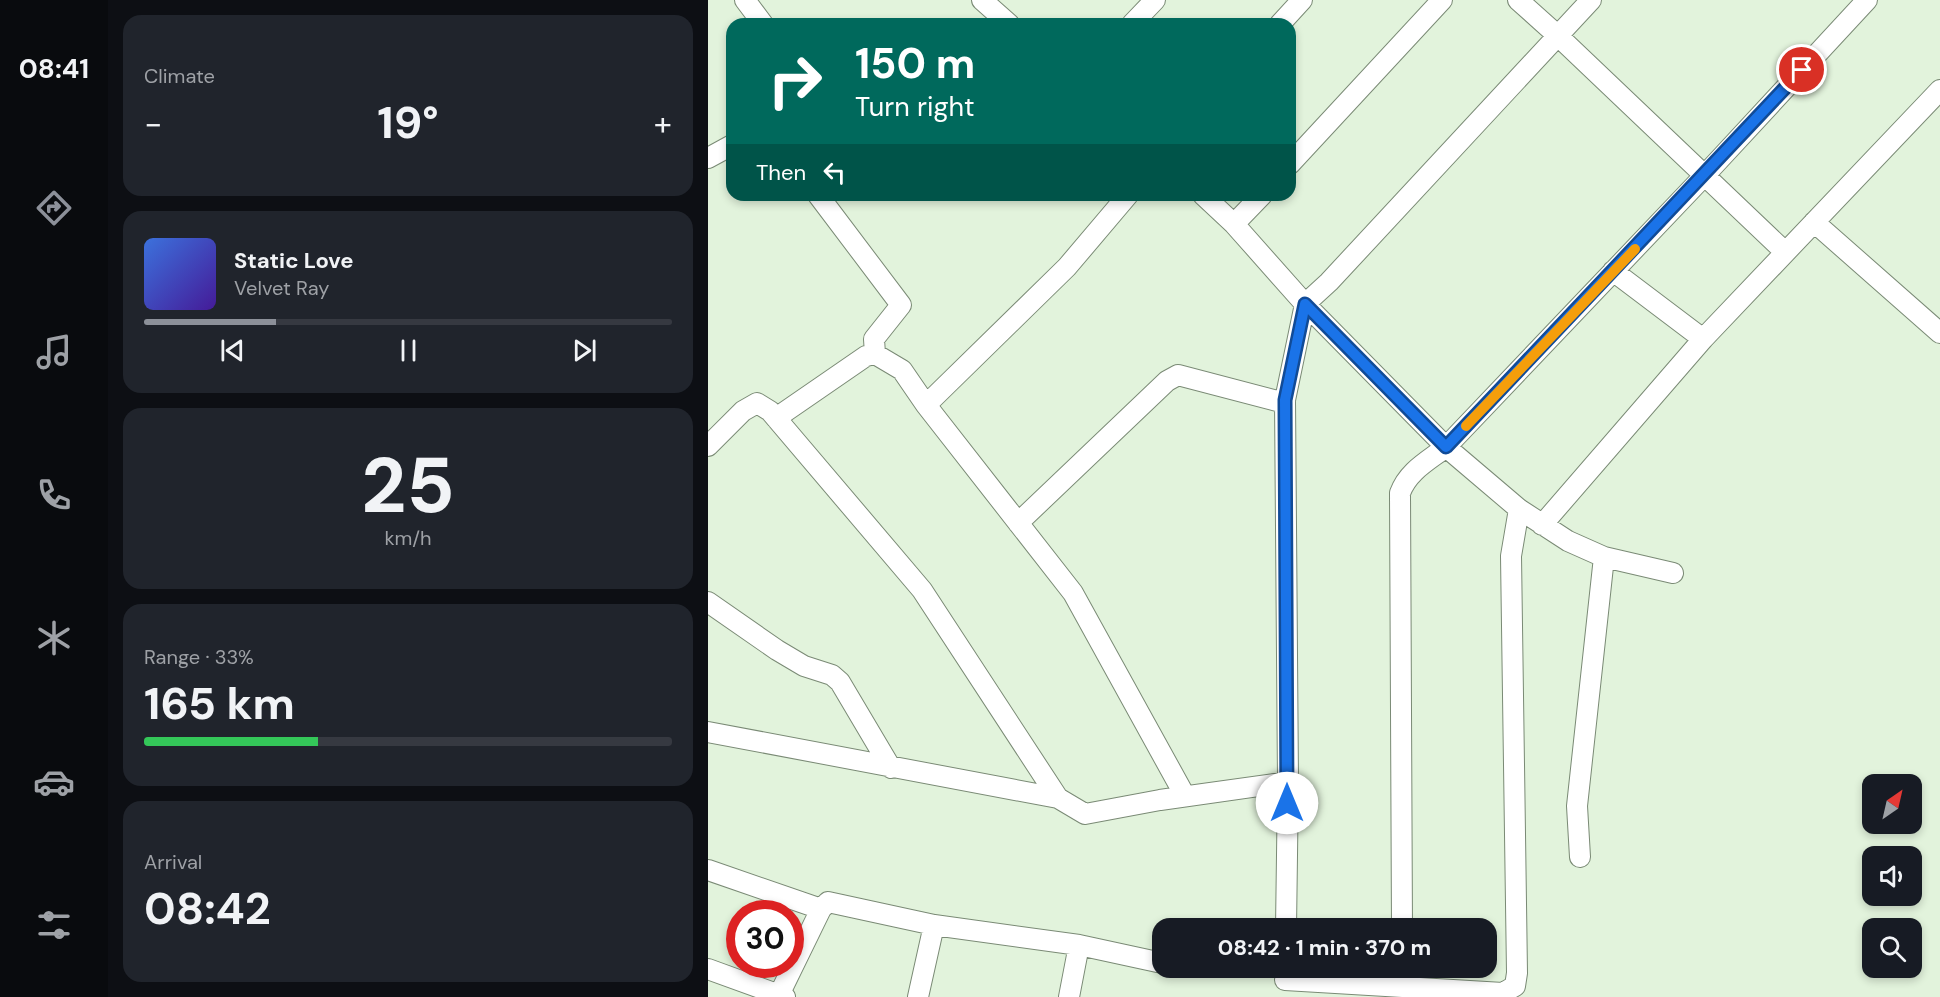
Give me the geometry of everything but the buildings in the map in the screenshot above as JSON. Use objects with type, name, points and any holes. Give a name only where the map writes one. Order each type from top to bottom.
[{"type":"street","points":[[745,0],[758,18]]},
{"type":"street","points":[[1138,18],[1155,0]]},
{"type":"street","points":[[1286,18],[1302,0]]},
{"type":"street","points":[[1296,158],[1442,0]]},
{"type":"street","points":[[1518,0],[1785,252]]},
{"type":"street","points":[[1286,918],[1288,782],[1285,403],[1305,304],[1329,282],[1591,0]]},
{"type":"street","points":[[1402,918],[1400,493],[1404,483],[1410,474],[1446,447],[1868,0]]},
{"type":"street","points":[[1542,525],[1703,339],[1940,90]]},
{"type":"street","points":[[708,158],[726,148]]},
{"type":"street","points":[[823,201],[902,305],[874,339],[875,354]]},
{"type":"street","points":[[926,405],[1067,267],[1123,201]]},
{"type":"street","points":[[1209,201],[1234,224],[1305,304],[1446,447],[1519,509],[1542,525],[1604,558],[1673,573]]},
{"type":"street","points":[[1234,224],[1256,201]]},
{"type":"street","points":[[1814,222],[1940,333]]},
{"type":"street","points":[[1613,271],[1703,339]]},
{"type":"street","points":[[776,418],[866,356],[875,354],[902,370],[926,405],[1073,593],[1185,796]]},
{"type":"street","points":[[1018,523],[1167,381],[1178,375],[1285,403]]},
{"type":"street","points":[[708,446],[743,411],[757,403],[770,411],[921,590],[1058,798]]},
{"type":"street","points":[[1408,978],[1503,993],[1515,986],[1517,973],[1511,556],[1519,509]]},
{"type":"street","points":[[1580,857],[1577,806],[1604,558]]},
{"type":"street","points":[[708,602],[777,650],[804,666],[832,675],[840,682],[891,768]]},
{"type":"street","points":[[708,732],[1058,798],[1085,814],[1185,796],[1288,782]]},
{"type":"street","points":[[708,870],[821,909]]},
{"type":"street","points":[[708,969],[782,996],[821,909],[828,902],[934,925],[1079,945],[1152,961]]},
{"type":"street","points":[[918,997],[934,925]]},
{"type":"street","points":[[1069,997],[1079,945]]},
{"type":"street","points":[[1285,982],[1379,978]]},
{"type":"slow traffic","points":[[1466,426],[1635,249]]},
{"type":"route","points":[[1287,803],[1285,400],[1305,304],[1446,447],[1802,70]]}]
